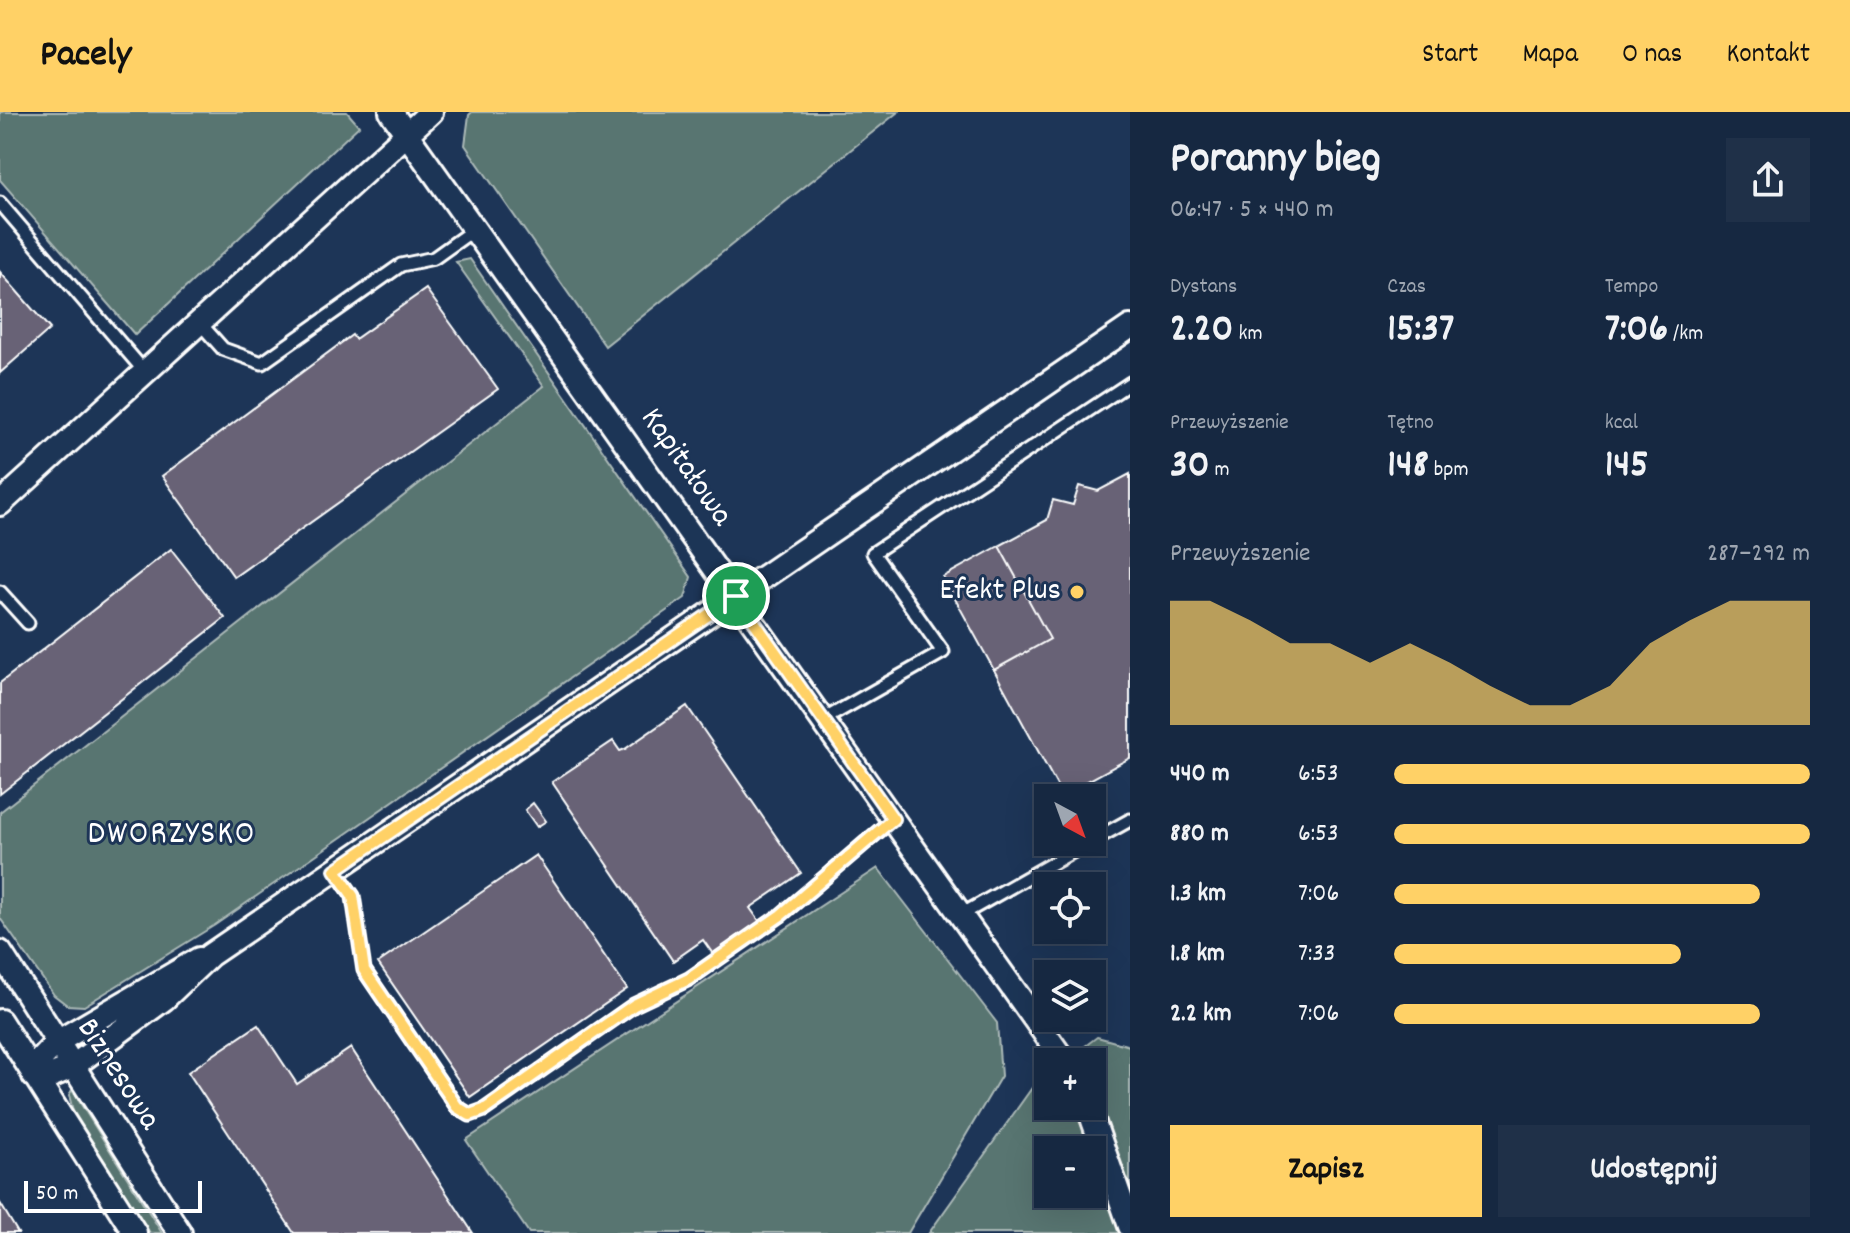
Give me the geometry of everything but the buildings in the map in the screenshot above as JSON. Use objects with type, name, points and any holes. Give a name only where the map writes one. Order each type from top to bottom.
[{"type":"street","name":"Kapitałowa","points":[[391,112],[1055,1048]]},
{"type":"street","points":[[0,504],[431,112]]},
{"type":"street","points":[[34,1076],[48,1077],[72,1067],[164,999],[210,955],[1130,327]]},
{"type":"street","name":"Biznesowa","points":[[0,952],[180,1233]]},
{"type":"street","points":[[34,1076],[38,1062],[57,1042],[182,966],[210,955]]},
{"type":"street","points":[[0,1021],[135,1233]]},
{"type":"street","points":[[1093,1120],[1130,1226]]},
{"type":"lane","points":[[0,203],[145,372]]},
{"type":"lane","points":[[199,322],[223,349],[262,363],[401,265],[434,258],[476,228]]},
{"type":"lane","points":[[823,720],[943,652],[873,553],[1130,383]]},
{"type":"lane","points":[[0,592],[28,623]]},
{"type":"lane","points":[[335,870],[353,896],[364,970],[457,1107],[470,1115],[484,1110],[634,1005],[689,979],[781,915],[893,819]]},
{"type":"lane","points":[[1106,834],[1130,820]]},
{"type":"lane","points":[[961,915],[1066,856]]},
{"type":"green space","points":[[0,112],[347,112],[359,126],[135,335],[0,180]]},
{"type":"green space","points":[[472,112],[898,112],[605,346],[465,145]]},
{"type":"green space","points":[[470,259],[691,577],[685,598],[215,925],[84,1006],[67,1005],[54,995],[0,918],[0,812],[544,386],[456,262]]},
{"type":"green space","points":[[878,868],[997,1023],[1001,1076],[908,1233],[529,1233],[466,1140]]},
{"type":"green space","points":[[1097,1037],[1130,1046],[1130,1233],[929,1233],[1034,1085],[1034,1120],[1106,1120],[1106,1048],[1082,1048]]},
{"type":"green space","points":[[72,1090],[162,1233],[150,1233],[73,1111],[69,1095]]},
{"type":"place","name":"Efekt Plus","points":[[1077,592]]},
{"type":"district","name":"DWORZYSKO","points":[[172,835]]},
{"type":"route","points":[[736,596],[893,819],[781,915],[689,979],[634,1005],[484,1110],[470,1115],[457,1107],[364,970],[353,896],[335,870],[736,596]]}]
